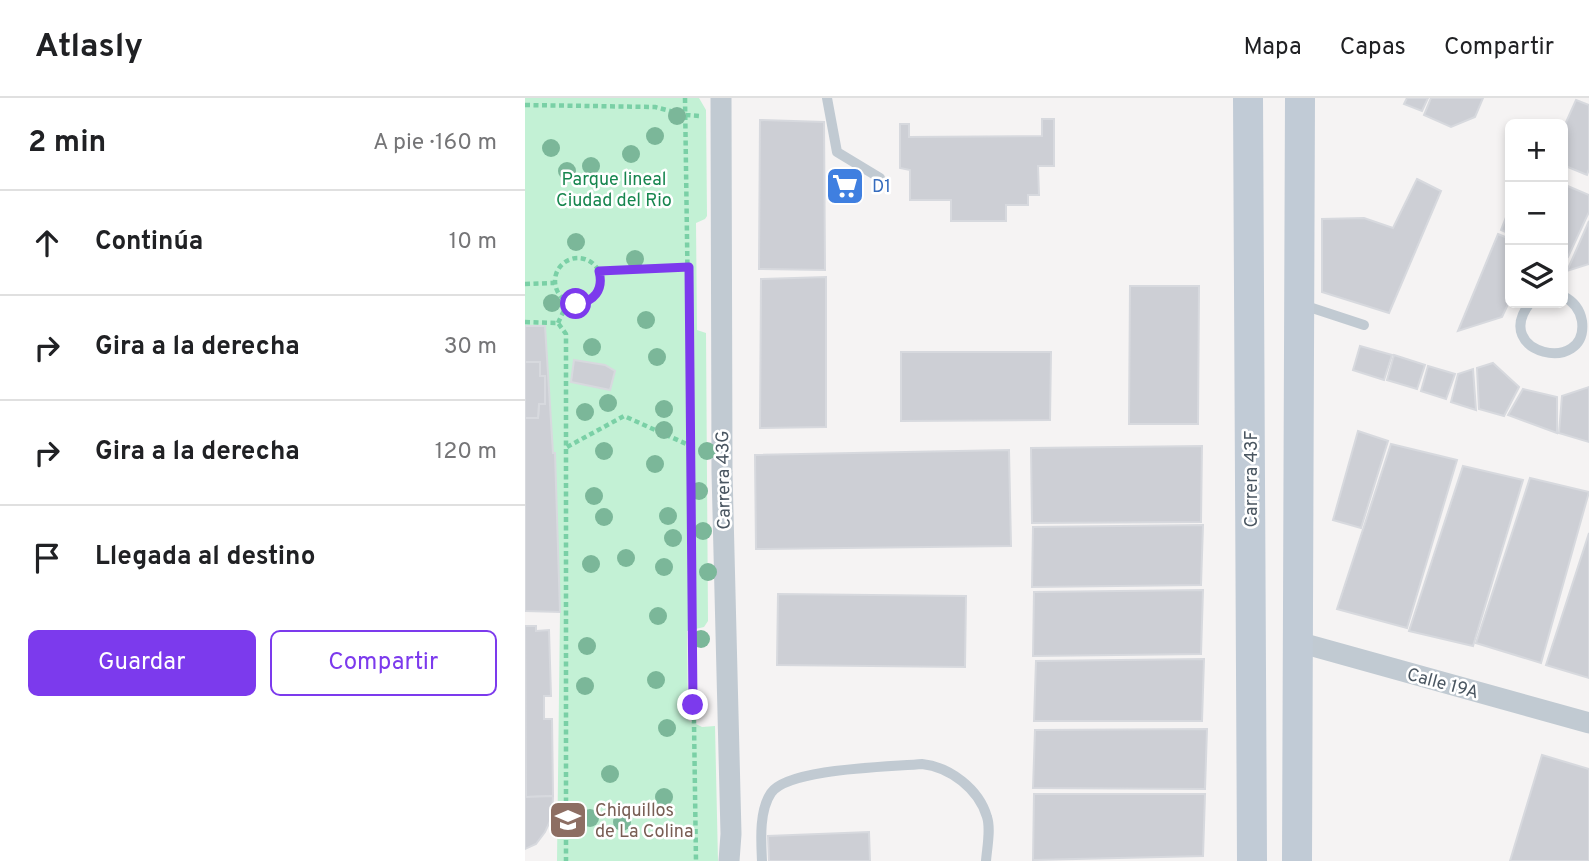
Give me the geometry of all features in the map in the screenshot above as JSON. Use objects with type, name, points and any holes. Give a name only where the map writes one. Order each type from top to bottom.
[{"type":"street","name":"Carrera 43F","points":[[1248,98],[1252,861]]},
{"type":"street","points":[[1297,861],[1300,98]]},
{"type":"street","name":"Carrera 43G","points":[[721,108],[723,499],[731,834],[729,861]]},
{"type":"street","name":"Calle 19A","points":[[1298,642],[1589,723]]},
{"type":"lane","points":[[827,98],[837,152],[880,178]]},
{"type":"lane","points":[[1527,308],[1521,320],[1525,339],[1539,352],[1558,354],[1574,345],[1580,337],[1583,325],[1580,312],[1568,299]]},
{"type":"lane","points":[[1299,304],[1364,325]]},
{"type":"lane","points":[[762,861],[761,824],[771,793],[782,784],[807,775],[922,764],[935,765],[946,770],[966,783],[977,797],[988,818],[986,861]]},
{"type":"path","points":[[685,98],[696,861]]},
{"type":"path","points":[[525,105],[656,107],[687,115],[721,108]]},
{"type":"path","points":[[571,259],[587,260],[599,271],[601,279],[597,294],[584,303],[568,302],[561,298],[554,283],[558,268],[571,259]]},
{"type":"path","points":[[599,271],[689,267]]},
{"type":"path","points":[[525,284],[554,283]]},
{"type":"path","points":[[558,323],[568,302]]},
{"type":"path","points":[[525,322],[558,323]]},
{"type":"path","points":[[558,323],[566,334],[566,861]]},
{"type":"path","points":[[567,447],[624,416],[691,446]]},
{"type":"green space","name":"Parque lineal Ciudad del Rio","points":[[525,98],[699,98],[706,110],[707,216],[696,223],[697,330],[706,333],[708,621],[704,627],[687,631],[688,720],[702,727],[715,726],[718,861],[557,861],[560,612],[555,454],[525,326]]},
{"type":"building","points":[[1407,98],[1428,98],[1422,111],[1404,104]]},
{"type":"building","points":[[1431,98],[1483,98],[1475,117],[1451,127],[1424,115]]},
{"type":"building","points":[[1576,100],[1589,105],[1587,175],[1568,167],[1567,119]]},
{"type":"building","points":[[1042,119],[1054,119],[1054,166],[1038,166],[1039,195],[1028,195],[1028,205],[1006,205],[1006,221],[951,221],[951,200],[910,200],[910,170],[900,168],[900,124],[909,124],[909,137],[1042,136]]},
{"type":"building","points":[[760,120],[824,122],[825,270],[759,269]]},
{"type":"building","points":[[1417,179],[1441,191],[1389,313],[1322,292],[1322,219],[1364,218],[1393,228]]},
{"type":"building","points":[[1568,186],[1589,195],[1589,212],[1568,257]]},
{"type":"building","points":[[1589,221],[1589,264],[1568,269]]},
{"type":"building","points":[[1498,234],[1505,237],[1506,308],[1502,317],[1458,331]]},
{"type":"building","points":[[826,277],[826,427],[760,428],[761,279]]},
{"type":"building","points":[[1130,286],[1199,286],[1198,424],[1129,424]]},
{"type":"building","points":[[525,326],[545,326],[555,453],[560,612],[525,611],[525,418],[538,418],[539,404],[545,404],[545,376],[540,376],[540,362],[525,362]]},
{"type":"building","points":[[1360,346],[1392,355],[1384,380],[1353,370]]},
{"type":"building","points":[[901,352],[1051,352],[1050,420],[901,421]]},
{"type":"building","points":[[1394,355],[1425,365],[1417,389],[1387,380]]},
{"type":"building","points":[[574,360],[605,365],[615,371],[610,390],[571,382]]},
{"type":"building","points":[[525,362],[540,362],[540,376],[545,376],[545,404],[539,404],[538,418],[525,418]]},
{"type":"building","points":[[1493,363],[1519,387],[1504,416],[1479,409],[1477,368]]},
{"type":"building","points":[[1428,366],[1455,374],[1446,399],[1421,391]]},
{"type":"building","points":[[1473,369],[1476,410],[1451,402],[1458,374]]},
{"type":"building","points":[[1589,387],[1589,442],[1559,433],[1562,396]]},
{"type":"building","points":[[1523,389],[1557,397],[1557,433],[1508,415]]},
{"type":"building","points":[[1358,431],[1388,441],[1361,528],[1333,520]]},
{"type":"building","points":[[1391,444],[1457,460],[1407,628],[1337,609]]},
{"type":"building","points":[[1202,446],[1201,522],[1032,523],[1031,448]]},
{"type":"building","points":[[1009,450],[1011,546],[756,549],[755,455]]},
{"type":"building","points":[[1463,466],[1523,480],[1473,646],[1409,631]]},
{"type":"building","points":[[1530,478],[1589,492],[1541,663],[1476,643]]},
{"type":"building","points":[[1203,525],[1201,585],[1032,587],[1033,527]]},
{"type":"building","points":[[1589,533],[1589,678],[1546,665]]},
{"type":"building","points":[[1203,590],[1201,654],[1033,656],[1034,592]]},
{"type":"building","points":[[778,594],[966,596],[965,667],[777,665]]},
{"type":"building","points":[[525,626],[536,626],[536,631],[549,630],[551,696],[544,696],[544,719],[552,719],[553,796],[526,797]]},
{"type":"building","points":[[1204,659],[1202,721],[1034,721],[1036,661]]},
{"type":"building","points":[[1207,729],[1205,789],[1033,788],[1035,730]]},
{"type":"building","points":[[1542,755],[1589,769],[1589,861],[1510,861]]},
{"type":"building","points":[[525,780],[526,797],[553,796],[552,817],[545,832],[536,844],[525,849]]},
{"type":"building","points":[[1034,794],[1205,794],[1203,856],[1033,860]]},
{"type":"building","points":[[869,832],[870,861],[769,861],[768,836]]},
{"type":"place","name":"D1","points":[[845,186]]},
{"type":"place","name":"Chiquillos de La Colina","points":[[568,820]]},
{"type":"route","points":[[576,304],[591,300],[597,294],[601,279],[599,271],[689,267],[693,705]]}]
